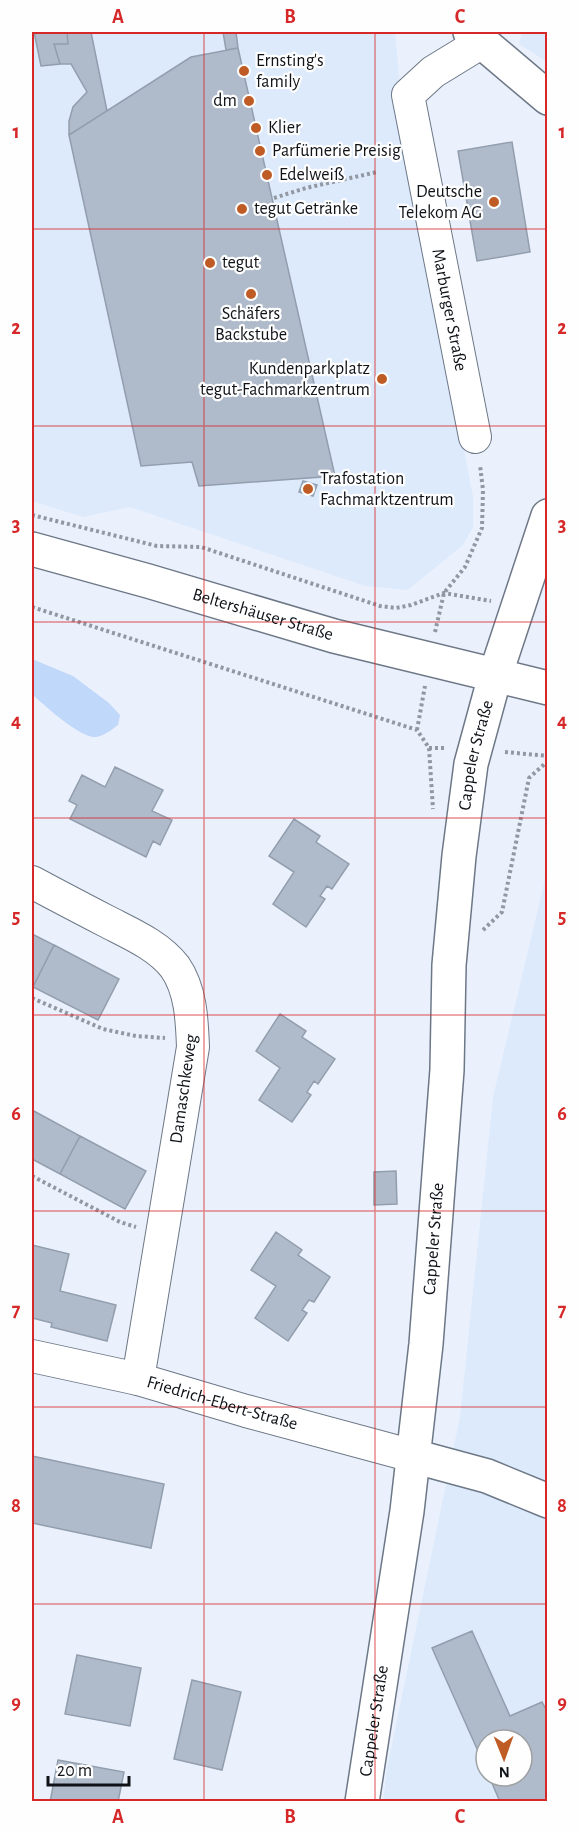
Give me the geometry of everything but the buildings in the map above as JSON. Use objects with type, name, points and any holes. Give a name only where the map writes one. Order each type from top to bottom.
[{"type":"main road","name":"Marburger Straße","points":[[476,37],[548,98]]},
{"type":"main road","name":"Cappeler Straße","points":[[362,1802],[407,1511],[426,1344],[447,1070],[449,965],[459,856],[471,764],[495,676],[548,516]]},
{"type":"main road","name":"Beltershäuser Straße","points":[[32,549],[148,580],[334,636],[548,688]]},
{"type":"main road","points":[[413,1456],[487,1476],[548,1501]]},
{"type":"street","name":"Marburger Straße","points":[[475,437],[408,95],[476,37]]},
{"type":"street","name":"Damaschkeweg","points":[[32,882],[138,938],[159,952],[175,967],[188,997],[193,1022],[193,1041],[138,1379]]},
{"type":"street","name":"Friedrich-Ebert-Straße","points":[[32,1356],[138,1379],[413,1456]]},
{"type":"path","points":[[274,198],[306,188],[377,172]]},
{"type":"path","points":[[32,515],[157,546],[201,547],[380,606],[396,608],[444,593],[465,567],[482,528],[483,490],[475,437]]},
{"type":"path","points":[[32,607],[417,730],[429,748]]},
{"type":"path","points":[[449,965],[502,912],[529,778],[548,761]]},
{"type":"path","points":[[32,998],[103,1029],[136,1036],[193,1041]]},
{"type":"path","points":[[32,1176],[120,1222],[162,1236]]},
{"type":"shaded area","points":[[32,32],[395,32],[405,136],[473,497],[473,527],[463,545],[408,590],[365,586],[130,507],[83,517],[32,501]]},
{"type":"shaded area","points":[[522,32],[547,32],[547,62],[519,44]]},
{"type":"shaded area","points":[[32,659],[73,676],[109,703],[120,715],[118,725],[103,735],[93,737],[78,731],[61,719],[32,694]]},
{"type":"shaded area","points":[[547,861],[547,1801],[383,1802],[387,1768],[460,1417],[493,1097],[544,884]]},
{"type":"place","name":"Ernsting's family","points":[[244,71]]},
{"type":"place","name":"dm","points":[[249,101]]},
{"type":"place","name":"Klier","points":[[256,128]]},
{"type":"place","name":"Parfümerie Preisig","points":[[260,151]]},
{"type":"place","name":"Edelweiß","points":[[267,175]]},
{"type":"place","name":"Deutsche Telekom AG","points":[[494,202]]},
{"type":"place","name":"tegut Getränke","points":[[242,209]]},
{"type":"place","name":"tegut","points":[[210,263]]},
{"type":"place","name":"Schäfers Backstube","points":[[251,294]]},
{"type":"place","name":"Kundenparkplatz tegut-Fachmarkzentrum","points":[[382,379]]},
{"type":"place","name":"Trafostation Fachmarktzentrum","points":[[308,489]]}]
